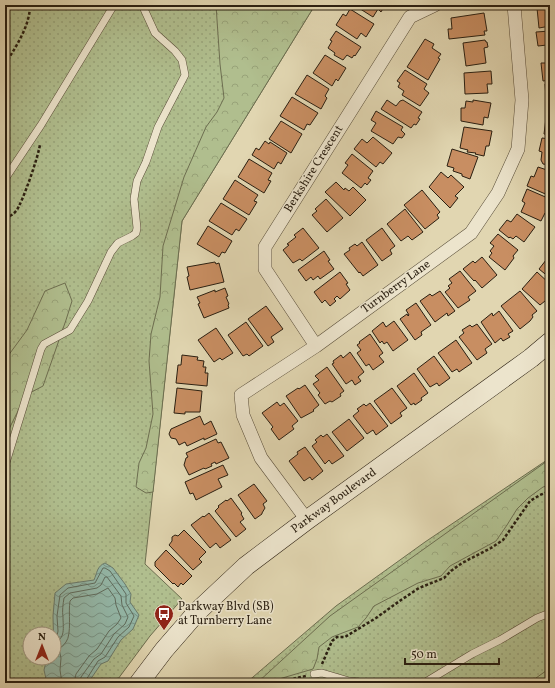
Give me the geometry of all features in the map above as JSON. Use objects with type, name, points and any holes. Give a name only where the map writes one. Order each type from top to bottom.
[{"type":"street","name":"Berkshire Crescent","points":[[316,346],[265,269],[264,248],[410,17],[435,5]]},
{"type":"street","name":"Turnberry Lane","points":[[306,520],[261,458],[243,415],[241,395],[316,346],[470,233],[498,193],[518,149],[522,100],[514,5]]},
{"type":"street","name":"Parkway Boulevard","points":[[139,683],[196,612],[246,566],[306,520],[531,358],[550,342]]},
{"type":"lane","points":[[5,179],[114,5]]},
{"type":"lane","points":[[5,466],[41,349],[44,344],[70,330],[88,301],[110,252],[118,243],[136,233],[138,228],[134,199],[138,181],[158,127],[185,74],[182,60],[156,32],[144,9],[144,5]]},
{"type":"lane","points":[[424,683],[472,654],[500,640],[537,618],[550,613]]},
{"type":"lane","points":[[314,674],[322,673],[349,681],[371,683]]},
{"type":"path","points":[[5,10],[30,6],[74,5]]},
{"type":"path","points":[[5,64],[18,44],[29,15],[30,6]]},
{"type":"path","points":[[5,217],[15,213],[25,191],[39,148],[40,137],[37,130]]},
{"type":"path","points":[[284,683],[296,678],[314,674],[323,661],[332,640],[351,633],[376,618],[419,588],[444,578],[462,563],[503,540],[530,502],[540,494],[550,491]]},
{"type":"green space","points":[[5,5],[315,5],[182,221],[145,564],[182,599],[150,636],[115,683],[5,683]]},
{"type":"green space","points":[[216,5],[315,5],[182,221],[153,492],[146,493],[136,487],[139,463],[146,448],[153,414],[149,361],[151,334],[160,297],[163,246],[184,177],[206,127],[217,112],[224,98]]},
{"type":"green space","points":[[65,283],[72,301],[43,386],[26,395],[5,437],[5,360],[27,330],[45,291]]},
{"type":"green space","points":[[550,458],[550,683],[246,683],[336,606],[425,542]]},
{"type":"green space","points":[[550,459],[550,485],[543,487],[528,498],[517,509],[496,541],[450,566],[441,576],[418,583],[374,606],[358,627],[332,637],[319,647],[317,659],[313,669],[279,679],[276,683],[257,683],[330,616]]},
{"type":"green space","points":[[550,668],[550,683],[529,683]]},
{"type":"water","points":[[105,563],[113,568],[131,594],[130,602],[139,615],[133,629],[121,640],[108,661],[101,664],[88,683],[47,683],[44,670],[45,666],[62,666],[62,626],[53,626],[55,593],[66,584],[94,580],[102,564]]},
{"type":"building","points":[[354,5],[385,5],[381,12],[378,9],[373,17]]},
{"type":"building","points":[[548,5],[550,5],[550,26],[539,28],[537,8],[548,7]]},
{"type":"building","points":[[350,9],[374,24],[366,37],[361,33],[357,39],[336,25],[343,14],[346,16]]},
{"type":"building","points":[[484,13],[487,31],[484,31],[485,35],[449,39],[448,29],[452,29],[451,18]]},
{"type":"building","points":[[336,31],[361,47],[355,56],[354,55],[352,58],[347,55],[343,60],[334,55],[335,53],[328,48],[332,41],[330,40]]},
{"type":"building","points":[[550,31],[550,52],[548,52],[547,45],[538,46],[536,32]]},
{"type":"building","points":[[425,39],[434,44],[432,48],[441,54],[438,58],[440,59],[428,80],[407,67]]},
{"type":"building","points":[[485,40],[488,47],[484,48],[486,63],[466,66],[463,43]]},
{"type":"building","points":[[325,55],[346,68],[338,81],[336,79],[332,86],[313,73]]},
{"type":"building","points":[[548,57],[550,57],[550,80],[543,81],[541,63],[549,63]]},
{"type":"building","points":[[405,70],[427,84],[424,89],[429,93],[420,106],[402,95],[404,91],[398,87],[400,83],[397,81]]},
{"type":"building","points":[[491,71],[492,84],[487,84],[488,93],[465,94],[464,73]]},
{"type":"building","points":[[307,75],[329,89],[325,96],[327,98],[321,109],[295,94]]},
{"type":"building","points":[[550,83],[550,100],[548,101],[548,98],[546,98],[545,84]]},
{"type":"building","points":[[292,97],[318,113],[310,125],[307,124],[304,130],[280,116]]},
{"type":"building","points":[[387,100],[396,106],[403,100],[422,112],[416,125],[414,124],[411,128],[381,109]]},
{"type":"building","points":[[473,100],[491,103],[488,118],[484,117],[483,125],[461,121],[461,108],[465,108],[466,101],[473,102]]},
{"type":"building","points":[[376,111],[403,127],[401,130],[405,134],[402,138],[398,137],[393,144],[371,131],[376,123],[371,120]]},
{"type":"building","points":[[546,118],[550,119],[550,135],[544,134]]},
{"type":"building","points":[[281,121],[302,134],[291,153],[269,139]]},
{"type":"building","points":[[464,127],[492,131],[489,146],[486,146],[484,156],[467,152],[468,150],[460,148]]},
{"type":"building","points":[[373,137],[392,153],[383,164],[380,162],[376,167],[354,149],[362,139],[367,143]]},
{"type":"building","points":[[542,138],[550,139],[550,165],[543,164],[541,160],[542,152],[539,151]]},
{"type":"building","points":[[265,141],[269,144],[270,142],[287,153],[281,164],[278,162],[274,169],[252,155],[256,148],[259,150]]},
{"type":"building","points":[[452,149],[478,157],[470,179],[453,171],[454,168],[447,166]]},
{"type":"building","points":[[352,154],[373,171],[368,178],[371,180],[367,185],[365,183],[361,188],[342,173],[348,165],[345,163]]},
{"type":"building","points":[[249,159],[272,173],[268,180],[271,181],[264,193],[238,177]]},
{"type":"building","points":[[538,167],[550,171],[550,196],[527,186],[531,176],[534,177]]},
{"type":"building","points":[[441,172],[448,178],[451,175],[464,187],[455,196],[458,198],[450,208],[429,187]]},
{"type":"building","points":[[235,180],[258,195],[254,201],[257,202],[249,215],[223,199]]},
{"type":"building","points":[[336,182],[344,190],[345,188],[349,191],[353,187],[366,200],[350,216],[325,192]]},
{"type":"building","points":[[527,189],[550,199],[550,207],[547,214],[545,213],[541,221],[521,212],[525,203],[522,201]]},
{"type":"building","points":[[422,190],[440,212],[437,215],[439,218],[425,229],[404,205]]},
{"type":"building","points":[[326,199],[343,218],[327,232],[312,215],[317,211],[315,209]]},
{"type":"building","points":[[221,203],[247,219],[239,231],[236,229],[232,235],[209,221]]},
{"type":"building","points":[[405,209],[423,232],[412,240],[408,236],[401,241],[387,224]]},
{"type":"building","points":[[517,214],[535,227],[524,242],[516,236],[513,239],[510,237],[509,238],[499,230],[507,220],[511,222]]},
{"type":"building","points":[[208,226],[232,241],[225,253],[222,252],[219,257],[197,244]]},
{"type":"building","points":[[303,228],[319,248],[302,261],[300,259],[293,263],[283,250],[289,245],[287,244],[296,237],[294,235]]},
{"type":"building","points":[[382,228],[395,246],[390,250],[392,254],[382,261],[366,240]]},
{"type":"building","points":[[498,234],[518,250],[505,270],[489,257],[492,253],[490,251],[494,246],[490,243]]},
{"type":"building","points":[[362,242],[378,265],[363,276],[344,254],[355,244],[357,246]]},
{"type":"building","points":[[324,251],[330,260],[328,261],[334,269],[320,279],[318,276],[313,280],[311,277],[306,281],[298,270]]},
{"type":"building","points":[[550,255],[550,278],[539,269]]},
{"type":"building","points":[[482,257],[497,275],[482,288],[463,269],[473,261],[475,263]]},
{"type":"building","points":[[215,262],[216,264],[219,263],[224,282],[190,290],[187,277],[189,276],[187,267]]},
{"type":"building","points":[[460,271],[476,291],[468,297],[470,300],[458,308],[445,292],[450,288],[448,286],[452,283],[449,279]]},
{"type":"building","points":[[340,272],[348,283],[346,284],[350,290],[340,299],[337,296],[334,299],[336,301],[330,306],[325,300],[322,303],[314,292]]},
{"type":"building","points":[[537,272],[550,284],[550,297],[540,305],[522,289]]},
{"type":"building","points":[[225,288],[228,296],[226,297],[229,308],[204,318],[198,304],[200,303],[197,297]]},
{"type":"building","points":[[440,291],[455,311],[448,316],[447,313],[435,322],[420,301],[430,294],[432,296]]},
{"type":"building","points":[[520,291],[537,311],[532,315],[533,317],[530,321],[520,329],[501,306]]},
{"type":"building","points":[[416,303],[431,325],[421,332],[422,335],[415,340],[400,319],[407,314],[408,316],[409,315],[406,310]]},
{"type":"building","points":[[266,306],[283,329],[271,337],[274,342],[268,346],[248,319]]},
{"type":"building","points":[[499,311],[513,331],[508,334],[510,337],[503,341],[501,338],[495,343],[481,322],[492,313],[493,316]]},
{"type":"building","points":[[394,321],[408,340],[393,351],[387,342],[384,344],[382,341],[380,343],[372,331],[383,322],[386,327]]},
{"type":"building","points":[[246,322],[263,346],[249,356],[247,354],[243,356],[228,335]]},
{"type":"building","points":[[477,324],[492,344],[485,349],[487,353],[477,360],[459,337],[464,333],[462,330],[470,325],[472,327]]},
{"type":"building","points":[[216,328],[233,353],[222,360],[220,358],[214,362],[198,340]]},
{"type":"building","points":[[370,334],[383,353],[379,356],[384,362],[373,370],[369,364],[366,366],[357,353],[361,350],[357,345],[360,343],[359,342]]},
{"type":"building","points":[[456,340],[472,363],[459,372],[457,369],[452,372],[438,353]]},
{"type":"building","points":[[350,352],[364,372],[358,377],[361,381],[355,385],[352,380],[346,384],[332,364],[334,363],[333,361],[341,355],[343,358]]},
{"type":"building","points":[[182,355],[198,357],[197,360],[204,361],[203,367],[206,367],[205,373],[208,373],[207,386],[176,383],[178,365],[181,365]]},
{"type":"building","points":[[434,356],[450,378],[439,386],[437,383],[430,387],[417,369]]},
{"type":"building","points":[[327,367],[344,391],[340,394],[341,396],[332,402],[330,401],[325,404],[318,395],[320,393],[313,384],[319,380],[315,376]]},
{"type":"building","points":[[414,373],[428,393],[415,405],[414,403],[411,405],[397,386]]},
{"type":"building","points":[[305,385],[319,405],[313,410],[314,411],[301,418],[286,396]]},
{"type":"building","points":[[177,388],[202,391],[200,412],[185,412],[185,414],[174,413]]},
{"type":"building","points":[[392,388],[407,408],[400,413],[402,416],[391,424],[374,401]]},
{"type":"building","points":[[277,402],[280,406],[284,403],[298,421],[292,426],[294,429],[279,440],[271,429],[273,427],[262,413]]},
{"type":"building","points":[[370,403],[388,426],[376,435],[373,430],[367,434],[353,416],[359,411],[357,409],[364,404],[366,406]]},
{"type":"building","points":[[200,416],[204,425],[211,421],[217,434],[187,446],[185,442],[179,445],[176,439],[171,438],[169,434],[171,429]]},
{"type":"building","points":[[349,419],[364,438],[347,451],[332,432]]},
{"type":"building","points":[[327,434],[344,456],[332,464],[329,460],[325,464],[312,446],[317,442],[315,440],[321,435],[323,437]]},
{"type":"building","points":[[216,439],[218,443],[221,442],[229,458],[216,464],[215,462],[211,464],[212,466],[189,475],[184,465],[186,458],[188,457],[186,453]]},
{"type":"building","points":[[305,447],[323,471],[312,480],[310,477],[304,481],[289,461],[298,454],[297,452]]},
{"type":"building","points":[[223,465],[228,475],[218,479],[222,487],[196,500],[193,493],[190,494],[185,482]]},
{"type":"building","points":[[254,484],[267,501],[263,504],[265,508],[262,514],[255,519],[238,495]]},
{"type":"building","points":[[231,498],[242,513],[241,514],[244,519],[240,522],[246,529],[236,537],[215,511],[219,507],[218,506]]},
{"type":"building","points":[[209,513],[231,540],[220,548],[216,543],[210,548],[191,525]]},
{"type":"building","points":[[184,530],[206,552],[199,559],[202,562],[193,570],[169,545],[172,541],[172,537],[175,535],[178,536]]},
{"type":"building","points":[[166,550],[192,576],[183,585],[181,583],[178,587],[174,583],[173,584],[155,566],[155,562]]},
{"type":"place","name":"Parkway Blvd (SB) at Turnberry Lane","points":[[164,631]]}]
